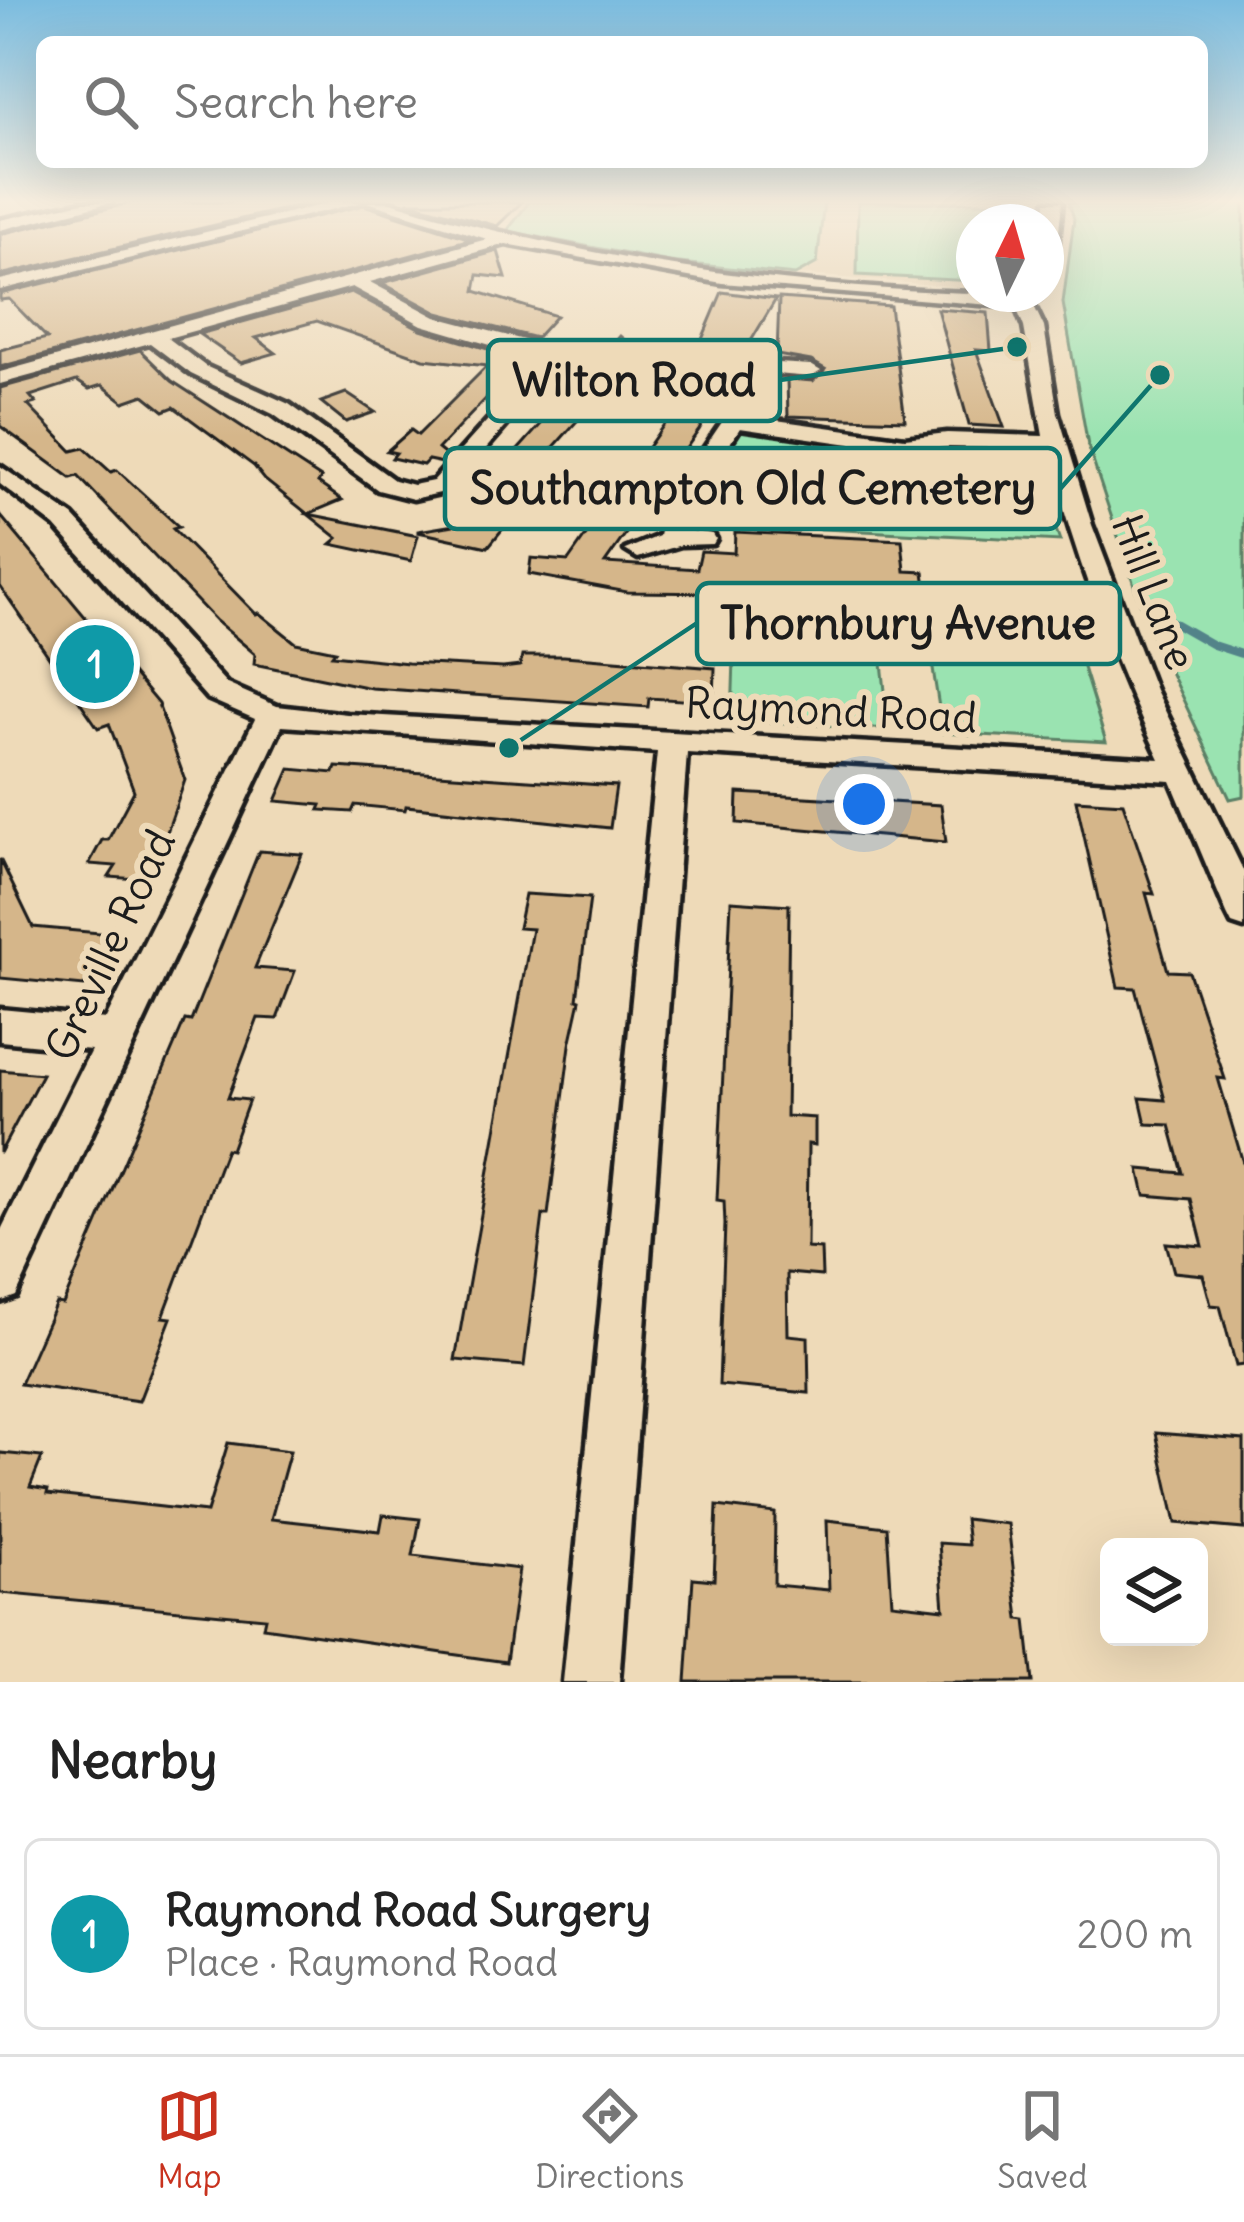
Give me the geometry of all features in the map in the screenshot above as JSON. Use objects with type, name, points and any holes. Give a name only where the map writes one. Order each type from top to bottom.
[{"type":"street","points":[[0,378],[361,280]]},
{"type":"street","points":[[761,280],[956,293]]},
{"type":"street","points":[[154,338],[198,370],[281,409],[386,485],[413,492],[441,486],[554,359],[540,350],[429,321],[356,282]]},
{"type":"street","name":"Hill Lane","points":[[1031,312],[1056,443],[1136,675],[1244,914]]},
{"type":"street","points":[[735,364],[811,370]]},
{"type":"street","points":[[673,537],[676,506],[768,370]]},
{"type":"street","points":[[737,421],[905,445],[946,440],[1056,443]]},
{"type":"street","name":"Raymond Road","points":[[0,473],[64,521],[203,680],[243,706],[272,715],[347,724],[1181,771]]},
{"type":"street","points":[[638,550],[660,546],[673,537],[704,538]]},
{"type":"street","name":"Greville Road","points":[[0,1280],[272,715]]},
{"type":"street","points":[[591,1682],[673,743]]},
{"type":"street","points":[[0,1025],[117,1036]]},
{"type":"shaded area","points":[[877,280],[956,280],[956,287]]},
{"type":"green space","points":[[1066,280],[1244,280],[1244,796],[1230,799],[1146,621],[1088,446],[1064,309]]},
{"type":"green space","points":[[748,427],[856,443],[1027,447],[1060,541],[704,523],[704,507],[684,506],[701,480],[711,477],[722,460],[719,454],[725,443]]},
{"type":"green space","points":[[735,627],[879,634],[889,729],[732,720]]},
{"type":"green space","points":[[928,637],[1076,645],[1106,742],[943,733]]},
{"type":"building","points":[[55,280],[318,280],[0,367],[0,350],[47,338],[9,299],[0,300],[0,294]]},
{"type":"building","points":[[477,280],[475,291],[556,316],[536,338],[438,313],[382,283]]},
{"type":"building","points":[[351,292],[421,329],[518,358],[513,363],[517,366],[438,449],[448,457],[443,463],[428,460],[423,465],[392,458],[396,453],[387,451],[411,430],[418,435],[487,366],[424,359],[317,321],[256,338],[276,353],[241,363],[199,334]]},
{"type":"building","points":[[722,292],[776,299],[742,356],[725,357],[725,371],[732,373],[699,430],[605,563],[697,569],[701,551],[734,553],[735,532],[902,540],[905,571],[924,572],[932,630],[867,626],[866,613],[731,606],[732,593],[627,592],[529,574],[531,558],[568,561],[679,403],[667,401],[676,387],[616,377],[553,448],[542,464],[549,466],[524,497],[483,489],[620,336],[642,355],[677,374],[690,355],[695,356]]},
{"type":"building","points":[[779,298],[890,306],[905,420],[788,416],[787,379],[813,381],[825,369],[811,361],[777,355]]},
{"type":"building","points":[[937,309],[988,313],[991,351],[976,350],[1004,427],[969,425]]},
{"type":"building","points":[[140,350],[172,381],[321,478],[318,483],[342,500],[308,514],[418,536],[411,561],[331,544],[338,538],[265,480],[254,466],[174,407],[164,411],[144,395],[124,402],[102,385],[89,389],[77,381],[30,396],[36,403],[28,405],[72,451],[84,448],[111,472],[117,470],[179,527],[173,529],[256,614],[296,643],[335,651],[332,655],[408,663],[503,668],[520,666],[522,656],[564,656],[715,668],[714,702],[649,698],[648,707],[371,688],[254,664],[255,654],[216,621],[78,476],[71,478],[0,426],[0,388]]},
{"type":"building","points":[[346,393],[375,412],[346,422],[321,402]]},
{"type":"building","points":[[0,515],[158,704],[185,780],[166,835],[161,835],[138,879],[109,877],[116,866],[89,864],[134,791],[109,724],[98,728],[0,586]]},
{"type":"building","points":[[514,515],[488,547],[418,532],[418,531]]},
{"type":"building","points":[[336,767],[616,786],[610,828],[406,806],[405,810],[355,805],[352,812],[319,810],[321,805],[276,801],[290,769],[334,773]]},
{"type":"building","points":[[738,793],[941,805],[946,842],[737,823]]},
{"type":"building","points":[[1076,800],[1123,803],[1154,894],[1146,893],[1168,971],[1189,972],[1225,1079],[1218,1078],[1244,1166],[1244,1365],[1236,1366],[1220,1306],[1211,1305],[1203,1275],[1174,1272],[1166,1243],[1203,1246],[1191,1199],[1145,1195],[1139,1169],[1183,1173],[1170,1125],[1146,1124],[1140,1098],[1165,1100],[1135,988],[1118,987]]},
{"type":"building","points":[[259,851],[302,854],[255,968],[295,971],[277,1019],[258,1018],[228,1098],[249,1100],[163,1317],[171,1318],[139,1401],[20,1384],[56,1303],[63,1304],[185,1020],[191,1021]]},
{"type":"building","points":[[0,859],[33,927],[111,934],[84,986],[0,978]]},
{"type":"building","points":[[525,894],[590,898],[580,1000],[548,1215],[543,1215],[524,1366],[455,1360],[532,929],[518,928]]},
{"type":"building","points":[[731,901],[789,905],[786,1116],[815,1118],[815,1145],[808,1144],[807,1248],[821,1249],[822,1276],[787,1273],[788,1335],[808,1337],[809,1393],[719,1385],[725,1224],[724,1201],[717,1200]]},
{"type":"building","points":[[0,1070],[42,1074],[0,1153]]},
{"type":"building","points":[[1156,1433],[1244,1440],[1244,1529],[1176,1523]]},
{"type":"building","points":[[228,1443],[290,1451],[271,1519],[380,1531],[383,1515],[420,1519],[413,1556],[519,1569],[506,1662],[263,1627],[265,1618],[0,1593],[0,1453],[42,1457],[30,1487],[48,1490],[47,1494],[207,1512]]},
{"type":"building","points":[[717,1506],[775,1513],[774,1585],[829,1590],[827,1520],[887,1527],[892,1603],[944,1609],[939,1543],[968,1545],[965,1519],[1008,1524],[1019,1619],[1026,1620],[1033,1682],[686,1682],[693,1578],[714,1580]]},
{"type":"waterway","points":[[1171,621],[1213,645],[1244,655]]},
{"type":"place","name":"Wilton Road","points":[[1017,347]]},
{"type":"place","name":"Southampton Old Cemetery","points":[[1160,375]]},
{"type":"place","name":"Raymond Road Surgery","points":[[95,664]]},
{"type":"place","name":"Thornbury Avenue","points":[[509,748]]}]
